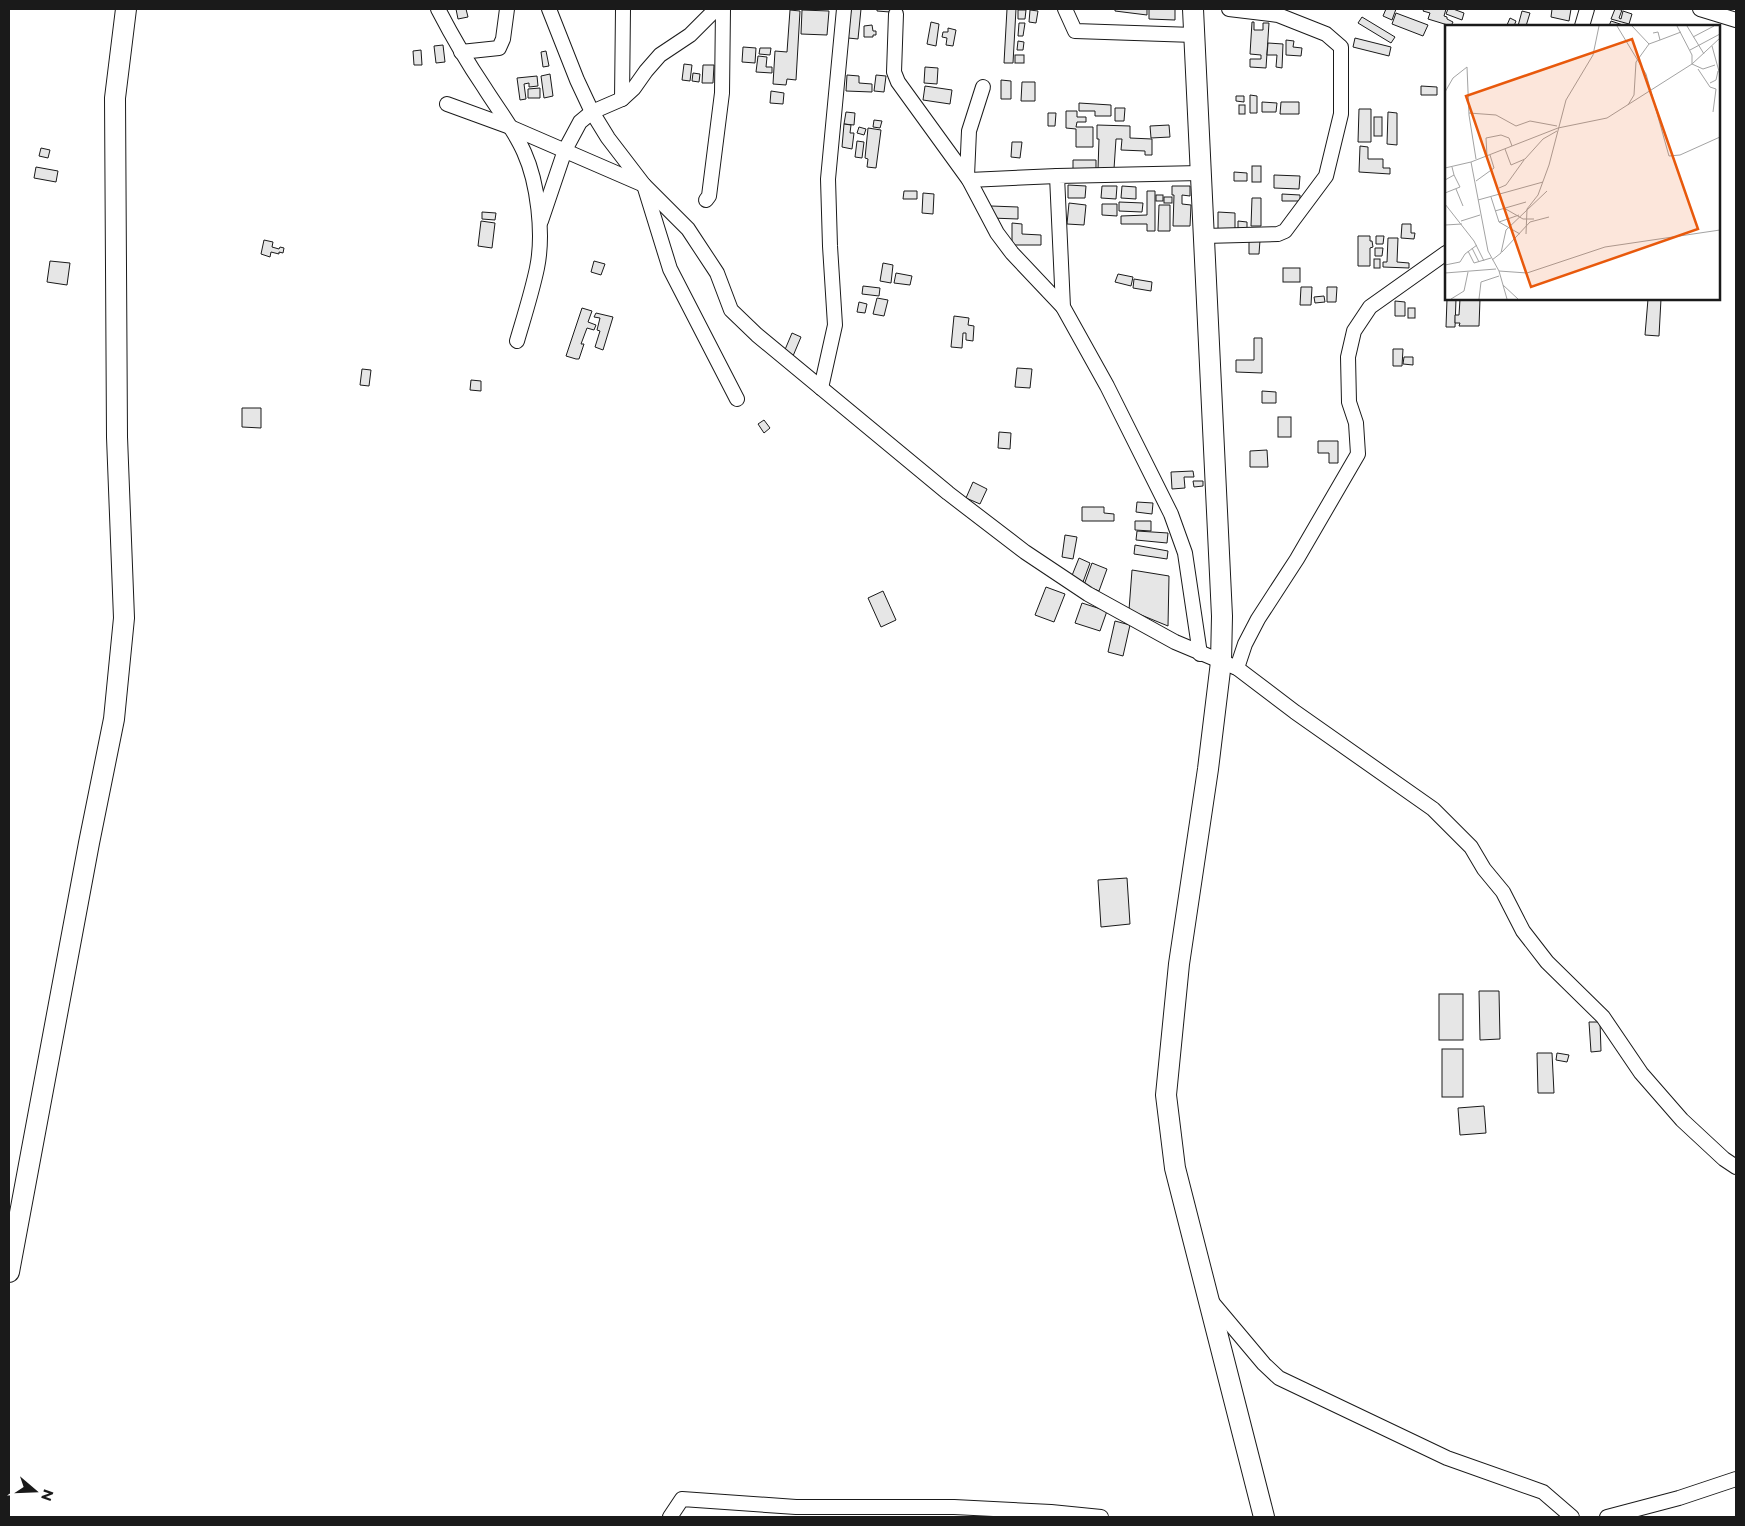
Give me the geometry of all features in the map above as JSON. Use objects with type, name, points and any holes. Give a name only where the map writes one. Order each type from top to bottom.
[{"type":"street","points":[[9,1272],[114,719],[124,618],[117,437],[115,98],[126,9]]},
{"type":"street","points":[[438,9],[461,52],[510,127],[524,152],[529,167],[540,224],[537,266],[517,341]]},
{"type":"street","points":[[461,52],[499,48],[503,39],[507,9]]},
{"type":"street","points":[[550,9],[577,80],[592,112],[608,138],[644,185],[688,229],[717,273],[731,310],[758,335],[948,493],[1026,552],[1088,594],[1200,654],[1229,665],[1433,809],[1472,847],[1484,869],[1503,892],[1523,931],[1547,962],[1603,1017],[1641,1073],[1682,1120],[1724,1159],[1736,1167]]},
{"type":"street","points":[[622,99],[623,9]]},
{"type":"street","points":[[540,224],[564,150],[580,122],[592,112],[622,99],[634,88],[660,54],[690,35],[716,9]]},
{"type":"street","points":[[706,200],[709,196],[722,93],[723,9]]},
{"type":"street","points":[[821,388],[835,325],[828,179],[844,9]]},
{"type":"street","points":[[1065,9],[1075,31],[1194,34]]},
{"type":"street","points":[[1193,9],[1222,616],[1229,665],[1208,769],[1179,964],[1166,1096],[1175,1168],[1264,1517]]},
{"type":"street","points":[[1204,236],[1278,234],[1285,231],[1326,176],[1342,114],[1341,47],[1326,34],[1278,15],[1229,9]]},
{"type":"street","points":[[1582,25],[1588,9]]},
{"type":"street","points":[[1700,9],[1736,20]]},
{"type":"street","points":[[896,14],[894,72],[898,82],[968,178],[997,234],[1012,253],[1063,307],[1107,386],[1171,514],[1185,553],[1200,654]]},
{"type":"street","points":[[968,178],[969,131],[983,87]]},
{"type":"street","points":[[447,104],[510,127],[644,185],[670,270],[737,399]]},
{"type":"street","points":[[968,178],[1201,173]]},
{"type":"street","points":[[1057,176],[1063,307]]},
{"type":"street","points":[[1229,665],[1245,644],[1258,618],[1297,558],[1358,454],[1356,423],[1349,402],[1348,357],[1354,331],[1370,307],[1445,254]]},
{"type":"street","points":[[1208,1297],[1264,1364],[1279,1378],[1447,1458],[1543,1492],[1572,1517]]},
{"type":"street","points":[[1607,1517],[1679,1498],[1736,1479]]},
{"type":"street","points":[[670,1517],[682,1499],[796,1507],[954,1507],[1051,1512],[1102,1517]]},
{"type":"building","points":[[456,9],[466,9],[468,17],[458,19]]},
{"type":"building","points":[[851,9],[861,9],[858,39],[848,38]]},
{"type":"building","points":[[877,9],[891,9],[890,12],[877,11]]},
{"type":"building","points":[[1007,9],[1016,9],[1013,63],[1004,63]]},
{"type":"building","points":[[1115,9],[1147,9],[1147,15],[1115,11]]},
{"type":"building","points":[[1149,9],[1175,9],[1175,20],[1149,19]]},
{"type":"building","points":[[1386,9],[1396,9],[1392,20],[1383,16]]},
{"type":"building","points":[[1424,9],[1446,9],[1444,16],[1453,22],[1452,25],[1448,25],[1428,19],[1430,13],[1423,11]]},
{"type":"building","points":[[1448,9],[1464,13],[1462,20],[1446,14]]},
{"type":"building","points":[[1552,9],[1571,9],[1569,21],[1551,17]]},
{"type":"building","points":[[1615,9],[1622,10],[1619,18],[1621,19],[1623,11],[1632,14],[1629,24],[1611,19]]},
{"type":"building","points":[[790,10],[800,11],[796,80],[787,79],[786,85],[773,84],[775,51],[787,52]]},
{"type":"building","points":[[802,10],[829,11],[827,35],[801,34]]},
{"type":"building","points":[[1018,10],[1026,10],[1025,19],[1018,19]]},
{"type":"building","points":[[1030,10],[1038,11],[1036,23],[1029,22]]},
{"type":"building","points":[[1522,11],[1530,13],[1526,25],[1518,25]]},
{"type":"building","points":[[1396,13],[1428,25],[1423,36],[1392,24]]},
{"type":"building","points":[[1362,17],[1395,37],[1391,43],[1358,23]]},
{"type":"building","points":[[1510,18],[1516,21],[1514,25],[1507,25]]},
{"type":"building","points":[[1611,21],[1623,25],[1609,25]]},
{"type":"building","points":[[931,22],[939,24],[936,46],[927,44]]},
{"type":"building","points":[[1252,22],[1254,22],[1254,30],[1263,30],[1263,23],[1269,23],[1266,68],[1250,67],[1250,59],[1261,59],[1261,55],[1250,54]]},
{"type":"building","points":[[1019,23],[1025,23],[1023,36],[1018,36]]},
{"type":"building","points":[[872,25],[876,35],[864,37],[864,26]]},
{"type":"building","points":[[948,28],[956,30],[953,46],[946,45],[947,38],[942,37],[943,32],[948,32]]},
{"type":"building","points":[[1355,38],[1391,47],[1389,56],[1353,47]]},
{"type":"building","points":[[1286,40],[1294,41],[1293,47],[1302,48],[1301,56],[1286,55]]},
{"type":"building","points":[[1018,41],[1024,42],[1023,50],[1017,50]]},
{"type":"building","points":[[1268,43],[1283,44],[1282,68],[1276,67],[1277,55],[1267,55]]},
{"type":"building","points":[[443,45],[445,62],[436,63],[434,46]]},
{"type":"building","points":[[743,47],[756,48],[755,63],[742,62]]},
{"type":"building","points":[[760,48],[771,48],[770,55],[759,54]]},
{"type":"building","points":[[421,50],[422,65],[414,65],[413,51]]},
{"type":"building","points":[[546,51],[549,66],[543,67],[541,52]]},
{"type":"building","points":[[1015,55],[1024,55],[1024,63],[1015,63]]},
{"type":"building","points":[[758,56],[767,57],[766,67],[772,67],[772,73],[756,72]]},
{"type":"building","points":[[684,64],[692,65],[690,81],[682,80]]},
{"type":"building","points":[[703,65],[714,65],[713,83],[702,83]]},
{"type":"building","points":[[925,67],[938,68],[937,84],[924,83]]},
{"type":"building","points":[[693,73],[700,74],[699,82],[692,81]]},
{"type":"building","points":[[550,74],[553,96],[544,98],[541,76]]},
{"type":"building","points":[[847,75],[859,76],[859,83],[872,84],[872,92],[846,91]]},
{"type":"building","points":[[876,75],[886,76],[884,92],[874,91]]},
{"type":"building","points":[[537,76],[538,86],[529,87],[529,83],[524,84],[526,99],[520,100],[517,78]]},
{"type":"building","points":[[1001,80],[1011,81],[1011,99],[1001,99]]},
{"type":"building","points":[[1022,82],[1035,82],[1035,101],[1021,101]]},
{"type":"building","points":[[925,86],[952,90],[950,104],[923,100]]},
{"type":"building","points":[[1421,86],[1437,87],[1437,95],[1421,95]]},
{"type":"building","points":[[540,88],[540,98],[528,98],[528,89]]},
{"type":"building","points":[[771,91],[784,93],[783,104],[770,103]]},
{"type":"building","points":[[1250,95],[1257,96],[1257,113],[1250,113]]},
{"type":"building","points":[[1236,96],[1244,96],[1244,102],[1236,101]]},
{"type":"building","points":[[1262,102],[1277,103],[1276,112],[1262,112]]},
{"type":"building","points":[[1281,102],[1299,102],[1299,114],[1280,114]]},
{"type":"building","points":[[1079,103],[1111,105],[1111,116],[1095,116],[1095,111],[1079,111]]},
{"type":"building","points":[[1239,105],[1245,105],[1245,114],[1239,114]]},
{"type":"building","points":[[1115,108],[1125,108],[1124,121],[1115,121]]},
{"type":"building","points":[[1359,109],[1371,109],[1371,142],[1358,142]]},
{"type":"building","points":[[1066,111],[1077,111],[1077,117],[1086,117],[1086,122],[1077,122],[1076,127],[1093,127],[1093,147],[1076,147],[1076,129],[1066,128]]},
{"type":"building","points":[[846,112],[855,113],[854,125],[844,124]]},
{"type":"building","points":[[1388,112],[1397,113],[1397,145],[1387,144]]},
{"type":"building","points":[[1048,113],[1056,113],[1055,126],[1048,126]]},
{"type":"building","points":[[1374,117],[1382,117],[1382,136],[1374,136]]},
{"type":"building","points":[[874,120],[882,121],[880,128],[873,127]]},
{"type":"building","points":[[844,124],[851,125],[850,133],[854,133],[852,149],[842,147]]},
{"type":"building","points":[[1097,125],[1130,126],[1130,138],[1152,139],[1152,155],[1145,155],[1145,151],[1121,150],[1122,139],[1116,139],[1114,169],[1098,169],[1099,139],[1097,139]]},
{"type":"building","points":[[1169,125],[1170,137],[1151,138],[1150,126]]},
{"type":"building","points":[[859,127],[866,129],[864,135],[857,133]]},
{"type":"building","points":[[868,128],[881,130],[876,168],[867,167],[868,159],[865,158]]},
{"type":"building","points":[[857,141],[864,142],[862,158],[855,157]]},
{"type":"building","points":[[1012,142],[1022,142],[1020,158],[1011,157]]},
{"type":"building","points":[[1360,146],[1368,147],[1368,159],[1383,159],[1383,168],[1390,168],[1390,174],[1359,172]]},
{"type":"building","points":[[41,148],[50,150],[48,158],[39,156]]},
{"type":"building","points":[[1073,160],[1096,160],[1096,169],[1073,170]]},
{"type":"building","points":[[1252,166],[1261,166],[1261,182],[1252,182]]},
{"type":"building","points":[[36,167],[58,171],[56,182],[34,178]]},
{"type":"building","points":[[1234,172],[1247,173],[1247,181],[1234,181]]},
{"type":"building","points":[[1274,175],[1300,176],[1299,189],[1274,188]]},
{"type":"building","points":[[1068,185],[1086,186],[1085,198],[1068,198]]},
{"type":"building","points":[[1102,186],[1117,186],[1116,199],[1101,198]]},
{"type":"building","points":[[1122,186],[1136,187],[1136,199],[1121,198]]},
{"type":"building","points":[[1172,186],[1190,186],[1190,196],[1182,195],[1182,204],[1191,205],[1190,226],[1173,226],[1174,195],[1172,195]]},
{"type":"building","points":[[904,191],[917,191],[917,199],[903,199]]},
{"type":"building","points":[[1147,191],[1155,191],[1155,231],[1147,231],[1147,224],[1121,224],[1121,216],[1147,215]]},
{"type":"building","points":[[923,193],[934,194],[933,214],[922,213]]},
{"type":"building","points":[[1282,194],[1300,195],[1300,201],[1282,201]]},
{"type":"building","points":[[1156,195],[1163,195],[1163,201],[1156,201]]},
{"type":"building","points":[[1164,197],[1172,197],[1172,203],[1164,203]]},
{"type":"building","points":[[1252,198],[1261,198],[1261,226],[1251,226]]},
{"type":"building","points":[[1119,202],[1143,203],[1142,212],[1119,211]]},
{"type":"building","points":[[1069,203],[1086,205],[1084,225],[1067,224]]},
{"type":"building","points":[[1102,204],[1117,204],[1117,216],[1102,215]]},
{"type":"building","points":[[1159,205],[1170,205],[1170,231],[1158,231]]},
{"type":"building","points":[[991,206],[1018,207],[1018,219],[991,218]]},
{"type":"building","points":[[482,212],[496,213],[495,220],[482,219]]},
{"type":"building","points":[[1218,212],[1235,213],[1235,230],[1218,229]]},
{"type":"building","points":[[481,221],[495,223],[492,248],[478,246]]},
{"type":"building","points":[[1238,221],[1247,222],[1247,229],[1238,229]]},
{"type":"building","points":[[1012,223],[1022,224],[1022,234],[1041,235],[1041,245],[1012,245]]},
{"type":"building","points":[[1402,224],[1411,224],[1411,233],[1415,233],[1414,239],[1401,238]]},
{"type":"building","points":[[1358,236],[1370,236],[1370,241],[1372,241],[1370,266],[1358,266]]},
{"type":"building","points":[[1376,236],[1384,236],[1383,244],[1376,244]]},
{"type":"building","points":[[1388,238],[1398,238],[1397,262],[1409,263],[1409,268],[1383,267],[1383,262],[1387,262]]},
{"type":"building","points":[[264,240],[273,242],[272,247],[284,248],[283,253],[271,252],[270,257],[261,254]]},
{"type":"building","points":[[1249,240],[1260,240],[1259,254],[1249,254]]},
{"type":"building","points":[[1375,248],[1383,248],[1382,256],[1375,256]]},
{"type":"building","points":[[1374,259],[1380,259],[1380,268],[1374,268]]},
{"type":"building","points":[[50,261],[70,263],[67,285],[47,282]]},
{"type":"building","points":[[594,261],[605,264],[601,275],[591,272]]},
{"type":"building","points":[[883,263],[893,265],[891,283],[880,281]]},
{"type":"building","points":[[1283,268],[1300,268],[1300,282],[1283,282]]},
{"type":"building","points":[[896,273],[912,276],[910,285],[894,283]]},
{"type":"building","points":[[1118,274],[1133,277],[1131,286],[1115,282]]},
{"type":"building","points":[[1134,279],[1152,282],[1151,291],[1133,288]]},
{"type":"building","points":[[863,286],[880,288],[879,296],[862,294]]},
{"type":"building","points":[[1301,287],[1312,287],[1311,305],[1300,305]]},
{"type":"building","points":[[1327,287],[1337,287],[1336,302],[1327,302]]},
{"type":"building","points":[[1324,296],[1325,302],[1315,303],[1314,297]]},
{"type":"building","points":[[877,298],[888,300],[884,316],[873,314]]},
{"type":"building","points":[[1447,300],[1456,300],[1455,327],[1446,327]]},
{"type":"building","points":[[1460,300],[1480,300],[1479,326],[1459,326],[1460,323],[1455,323],[1455,315],[1459,315]]},
{"type":"building","points":[[1648,300],[1661,300],[1659,336],[1645,335]]},
{"type":"building","points":[[1395,301],[1405,302],[1405,316],[1395,316]]},
{"type":"building","points":[[859,302],[867,304],[865,313],[857,312]]},
{"type":"building","points":[[582,308],[592,311],[588,322],[596,325],[594,330],[587,328],[581,344],[584,344],[579,359],[576,359],[566,356]]},
{"type":"building","points":[[1408,308],[1415,308],[1415,318],[1408,318]]},
{"type":"building","points":[[596,313],[613,317],[603,350],[595,347],[600,331],[597,330],[600,318],[594,317]]},
{"type":"building","points":[[954,316],[969,318],[968,325],[974,326],[973,341],[966,340],[966,333],[963,333],[962,348],[951,347]]},
{"type":"building","points":[[792,333],[801,337],[793,356],[784,352]]},
{"type":"building","points":[[1254,338],[1262,338],[1262,373],[1236,372],[1236,360],[1254,360]]},
{"type":"building","points":[[1393,349],[1403,349],[1402,366],[1393,366]]},
{"type":"building","points":[[1404,357],[1413,357],[1413,365],[1403,364]]},
{"type":"building","points":[[1017,368],[1032,369],[1030,388],[1015,387]]},
{"type":"building","points":[[362,369],[371,370],[369,386],[360,385]]},
{"type":"building","points":[[471,380],[481,381],[481,391],[470,390]]},
{"type":"building","points":[[1262,391],[1276,392],[1276,403],[1262,403]]},
{"type":"building","points":[[242,408],[261,408],[261,428],[242,427]]},
{"type":"building","points":[[1278,417],[1291,417],[1291,437],[1278,437]]},
{"type":"building","points":[[764,420],[770,428],[764,433],[758,424]]},
{"type":"building","points":[[999,432],[1011,433],[1010,449],[998,448]]},
{"type":"building","points":[[1318,441],[1338,441],[1338,463],[1329,463],[1329,453],[1318,453]]},
{"type":"building","points":[[1267,450],[1268,467],[1250,467],[1250,451]]},
{"type":"building","points":[[1193,471],[1194,477],[1184,477],[1185,488],[1172,489],[1171,472]]},
{"type":"building","points":[[1193,481],[1203,481],[1203,486],[1194,487]]},
{"type":"building","points":[[973,482],[987,489],[980,504],[966,498]]},
{"type":"building","points":[[1137,502],[1153,503],[1152,514],[1136,512]]},
{"type":"building","points":[[1082,507],[1104,507],[1104,513],[1114,514],[1114,521],[1082,521]]},
{"type":"building","points":[[1135,521],[1151,521],[1151,531],[1135,530]]},
{"type":"building","points":[[1137,531],[1168,533],[1167,543],[1136,540]]},
{"type":"building","points":[[1065,535],[1077,537],[1073,559],[1062,557]]},
{"type":"building","points":[[1135,545],[1168,551],[1167,559],[1134,554]]},
{"type":"building","points":[[1079,558],[1090,563],[1083,582],[1071,578]]},
{"type":"building","points":[[1092,563],[1107,569],[1099,591],[1084,585]]},
{"type":"building","points":[[1132,570],[1169,576],[1168,626],[1129,610]]},
{"type":"building","points":[[1046,587],[1065,594],[1054,622],[1035,615]]},
{"type":"building","points":[[883,591],[896,620],[881,627],[868,598]]},
{"type":"building","points":[[1082,603],[1107,611],[1100,631],[1075,623]]},
{"type":"building","points":[[1115,621],[1130,625],[1123,656],[1108,652]]},
{"type":"building","points":[[1127,878],[1130,924],[1101,927],[1098,880]]},
{"type":"building","points":[[1479,991],[1499,991],[1500,1039],[1480,1040]]},
{"type":"building","points":[[1439,994],[1463,994],[1463,1040],[1439,1040]]},
{"type":"building","points":[[1589,1022],[1600,1022],[1601,1051],[1591,1052]]},
{"type":"building","points":[[1442,1049],[1463,1049],[1463,1097],[1442,1097]]},
{"type":"building","points":[[1537,1053],[1552,1053],[1554,1093],[1538,1093]]},
{"type":"building","points":[[1557,1053],[1569,1055],[1567,1062],[1556,1060]]},
{"type":"building","points":[[1484,1106],[1486,1133],[1460,1135],[1458,1108]]}]
